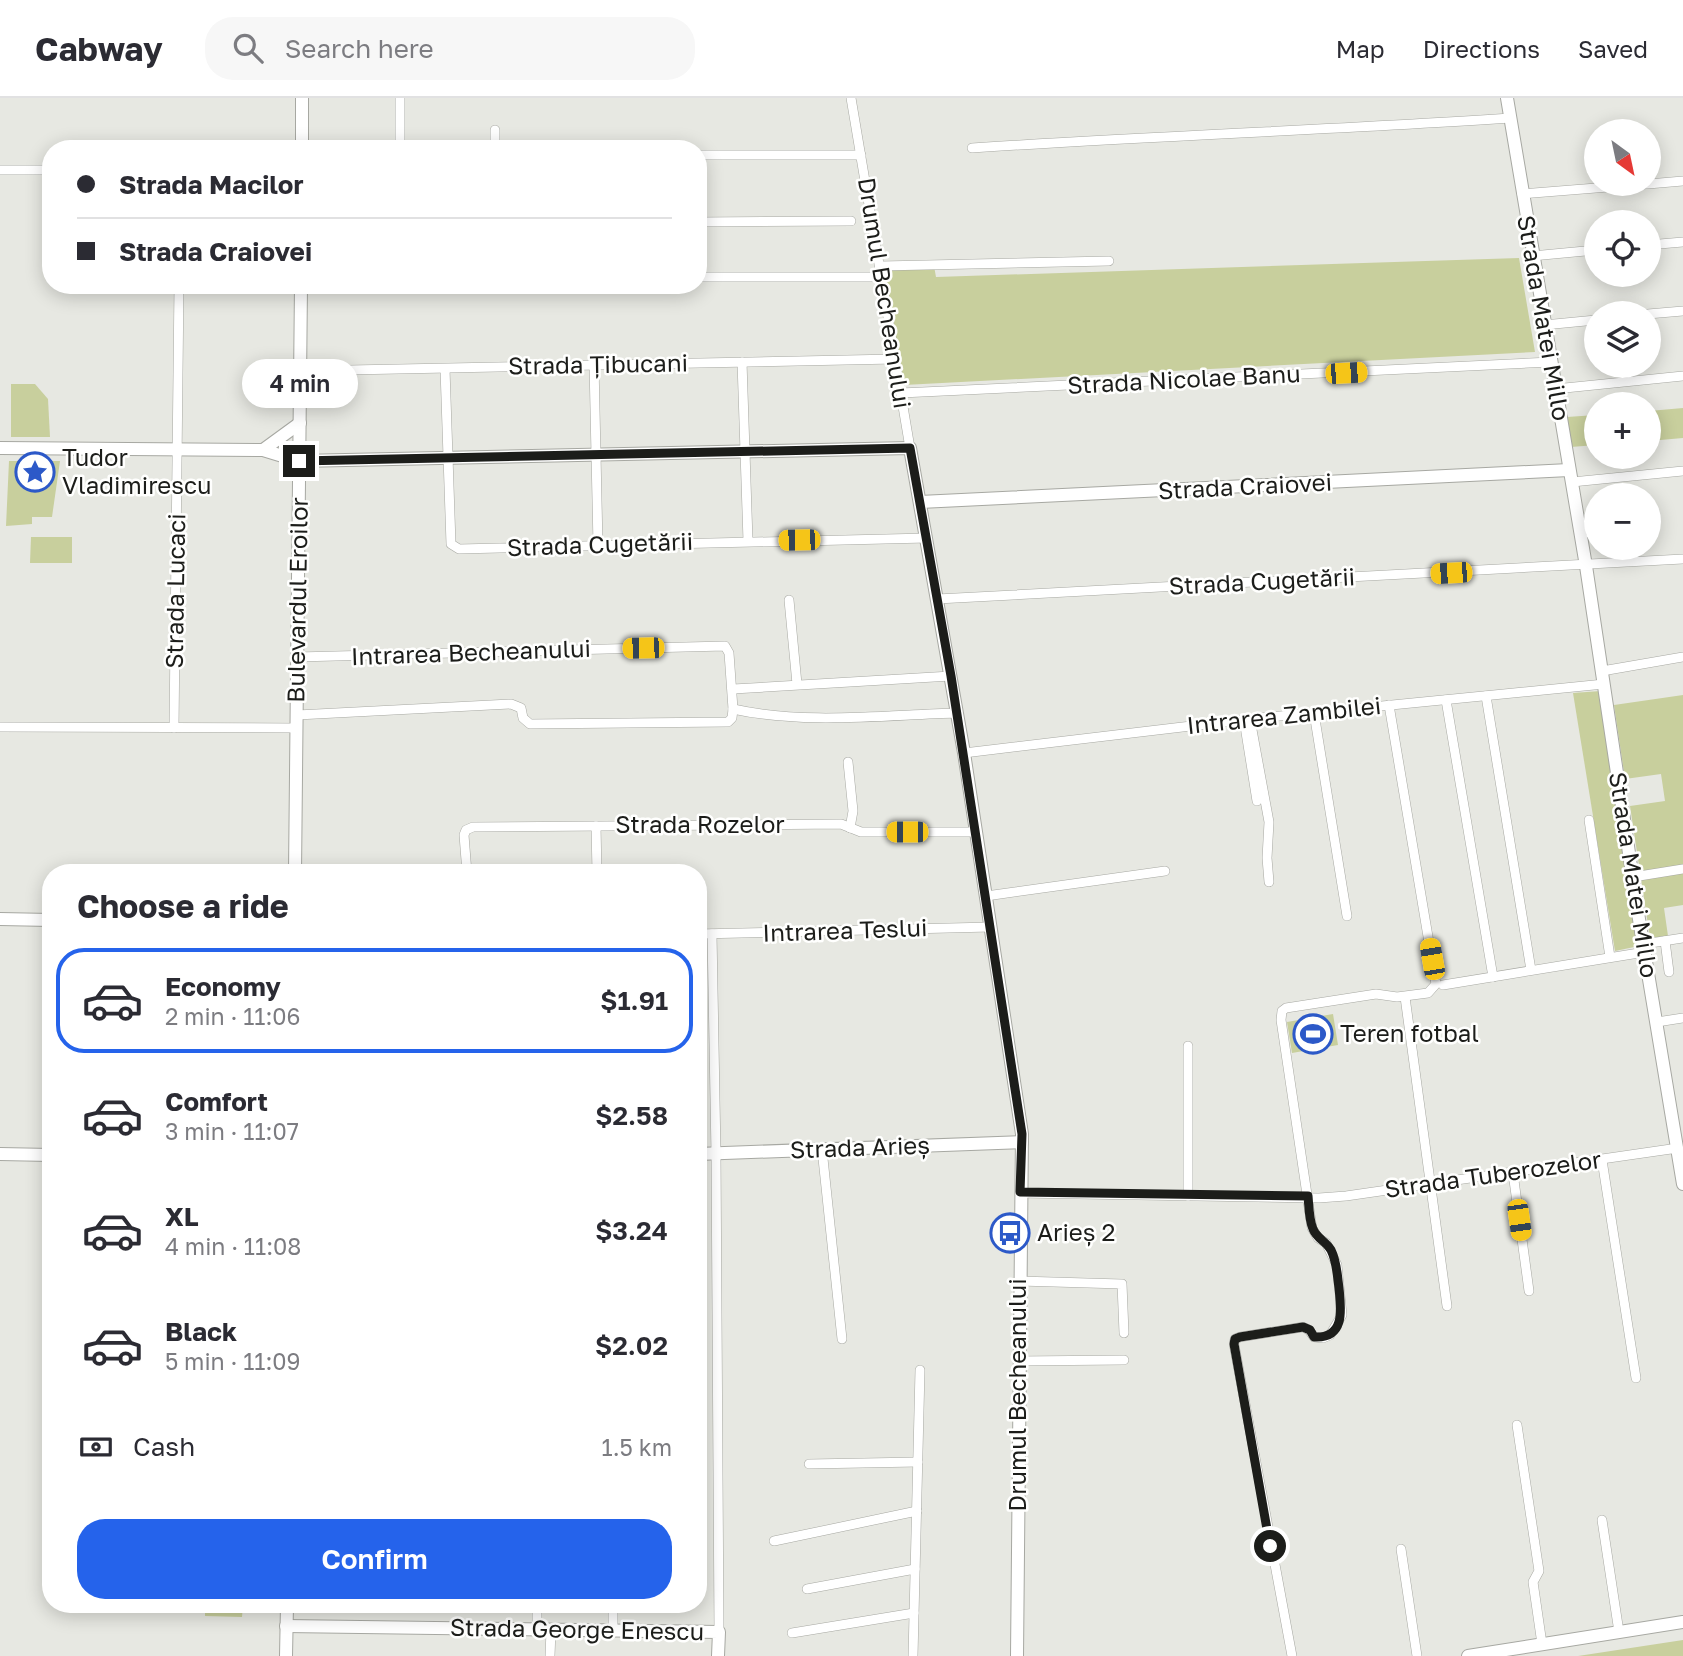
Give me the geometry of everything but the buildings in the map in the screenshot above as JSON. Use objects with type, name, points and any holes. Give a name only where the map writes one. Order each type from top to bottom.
[{"type":"street","points":[[302,98],[302,140]]},
{"type":"street","points":[[400,98],[400,140]]},
{"type":"street","name":"Drumul Becheanului","points":[[851,98],[964,753],[1022,1142],[1017,1656]]},
{"type":"street","name":"Strada Matei Millo","points":[[1507,98],[1586,566],[1683,1184]]},
{"type":"street","points":[[972,148],[1510,118]]},
{"type":"street","points":[[495,130],[495,140]]},
{"type":"street","points":[[707,155],[861,155]]},
{"type":"street","points":[[0,170],[42,170]]},
{"type":"street","name":"Strada Matei Millo","points":[[1661,183],[1683,181]]},
{"type":"street","name":"Strada Matei Millo","points":[[1522,194],[1584,189]]},
{"type":"street","points":[[707,222],[851,221]]},
{"type":"street","points":[[1661,244],[1683,242]]},
{"type":"street","points":[[1532,256],[1584,251]]},
{"type":"street","points":[[881,266],[1110,261]]},
{"type":"street","points":[[707,277],[883,277]]},
{"type":"street","name":"Strada Lucaci","points":[[174,728],[179,294]]},
{"type":"street","name":"Bulevardul Eroilor","points":[[295,864],[301,294]]},
{"type":"street","points":[[1661,313],[1683,311]]},
{"type":"street","points":[[1544,325],[1584,321]]},
{"type":"street","name":"Strada Țibucani","points":[[300,371],[895,359]]},
{"type":"street","points":[[742,362],[748,541]]},
{"type":"street","name":"Strada Nicolae Banu","points":[[901,393],[1551,362]]},
{"type":"street","points":[[594,364],[598,545]]},
{"type":"street","name":"Strada Cugetării","points":[[445,369],[451,544],[454,547],[927,538]]},
{"type":"street","points":[[1555,389],[1683,376]]},
{"type":"street","points":[[263,450],[300,423]]},
{"type":"street","points":[[0,448],[263,450],[299,461],[910,448]]},
{"type":"street","points":[[1571,476],[1683,471]]},
{"type":"street","name":"Strada Craiovei","points":[[920,502],[1571,476]]},
{"type":"street","points":[[1586,566],[1683,559]]},
{"type":"street","name":"Strada Cugetării","points":[[937,599],[1586,566]]},
{"type":"street","points":[[789,600],[797,684]]},
{"type":"street","name":"Intrarea Becheanului","points":[[297,657],[726,646],[729,653],[733,709]]},
{"type":"street","name":"Intrarea Zambilei","points":[[964,753],[1247,719],[1486,696],[1603,677],[1683,657]]},
{"type":"street","points":[[733,690],[951,676]]},
{"type":"street","points":[[1486,696],[1531,970]]},
{"type":"street","points":[[1446,700],[1493,976]]},
{"type":"street","points":[[0,727],[174,728],[511,704],[521,708],[523,718],[530,724],[728,722],[732,718],[733,709],[756,714],[798,717],[957,713]]},
{"type":"street","points":[[1389,705],[1440,984]]},
{"type":"street","points":[[1314,713],[1347,916]]},
{"type":"street","points":[[1247,719],[1257,801]]},
{"type":"street","points":[[1247,719],[1269,822],[1269,882]]},
{"type":"street","points":[[848,762],[853,811],[850,828]]},
{"type":"street","points":[[1589,820],[1611,957]]},
{"type":"street","name":"Strada Rozelor","points":[[466,864],[464,835],[466,830],[473,827],[841,824],[861,832],[976,832]]},
{"type":"street","points":[[596,826],[597,864]]},
{"type":"street","points":[[1633,877],[1683,869]]},
{"type":"street","points":[[986,895],[1165,872]]},
{"type":"street","points":[[0,919],[42,920]]},
{"type":"street","name":"Intrarea Teslui","points":[[707,934],[991,927]]},
{"type":"street","points":[[712,934],[719,1632]]},
{"type":"street","points":[[1292,1656],[1234,1344],[1235,1339],[1240,1337],[1303,1327],[1310,1330],[1314,1337],[1323,1338],[1330,1335],[1342,1315],[1337,1265],[1326,1243],[1318,1238],[1312,1228],[1281,1020],[1282,1011],[1286,1008],[1376,994],[1405,997],[1428,993],[1440,984],[1611,957],[1683,938]]},
{"type":"street","points":[[1665,941],[1669,972]]},
{"type":"street","points":[[1405,997],[1447,1306]]},
{"type":"street","points":[[1657,1022],[1683,1018]]},
{"type":"street","points":[[1188,1046],[1188,1196]]},
{"type":"street","name":"Strada Arieș","points":[[707,1154],[1022,1142]]},
{"type":"street","name":"Strada Tuberozelor","points":[[1020,1192],[1346,1196],[1678,1148]]},
{"type":"street","points":[[822,1149],[842,1339]]},
{"type":"street","points":[[0,1154],[42,1155]]},
{"type":"street","points":[[1602,1160],[1636,1378]]},
{"type":"street","points":[[1513,1173],[1529,1291]]},
{"type":"street","points":[[1019,1281],[1122,1284],[1124,1333]]},
{"type":"street","points":[[1018,1362],[1124,1360]]},
{"type":"street","points":[[913,1656],[920,1370]]},
{"type":"street","points":[[1517,1425],[1539,1571],[1533,1582],[1542,1644]]},
{"type":"street","points":[[809,1464],[918,1462]]},
{"type":"street","points":[[774,1541],[917,1511]]},
{"type":"street","points":[[1602,1520],[1619,1632]]},
{"type":"street","points":[[1401,1549],[1417,1656]]},
{"type":"street","points":[[807,1589],[915,1569]]},
{"type":"street","points":[[286,1656],[287,1613]]},
{"type":"street","points":[[537,1613],[537,1630]]},
{"type":"street","points":[[613,1613],[613,1631]]},
{"type":"street","points":[[792,1633],[914,1613]]},
{"type":"street","points":[[1468,1656],[1683,1622]]},
{"type":"street","name":"Strada George Enescu","points":[[286,1626],[719,1632],[718,1656]]},
{"type":"street","points":[[550,1656],[551,1630]]},
{"type":"green space","points":[[1519,258],[1535,352],[904,385],[882,267],[934,266],[936,277]]},
{"type":"green space","points":[[11,384],[35,384],[48,399],[50,437],[11,437]]},
{"type":"green space","points":[[1683,408],[1683,438],[1661,440],[1661,410]]},
{"type":"green space","points":[[1584,416],[1584,446],[1571,447],[1567,417]]},
{"type":"green space","points":[[9,461],[60,461],[52,517],[32,517],[32,524],[6,526]]},
{"type":"green space","points":[[31,537],[72,537],[72,563],[30,563]]},
{"type":"green space","points":[[1601,691],[1639,946],[1615,951],[1573,693]]},
{"type":"green space","points":[[1683,695],[1683,905],[1664,908],[1668,936],[1650,938],[1630,806],[1665,801],[1661,774],[1625,779],[1614,705]]},
{"type":"green space","name":"Teren fotbal","points":[[1333,1014],[1338,1045],[1292,1053],[1287,1022]]},
{"type":"green space","points":[[205,1613],[242,1613],[242,1617],[205,1616]]},
{"type":"green space","points":[[1683,1640],[1683,1656],[1578,1656]]},
{"type":"place","name":"Tudor Vladimirescu","points":[[35,472]]},
{"type":"place","name":"Teren fotbal","points":[[1313,1034]]},
{"type":"place","name":"Arieș 2","points":[[1010,1233]]},
{"type":"route","points":[[299,461],[910,448],[944,633],[1022,1134],[1020,1192],[1308,1196],[1312,1228],[1318,1238],[1326,1243],[1337,1265],[1342,1315],[1330,1335],[1323,1338],[1314,1337],[1310,1330],[1303,1327],[1235,1339],[1270,1546]]}]
